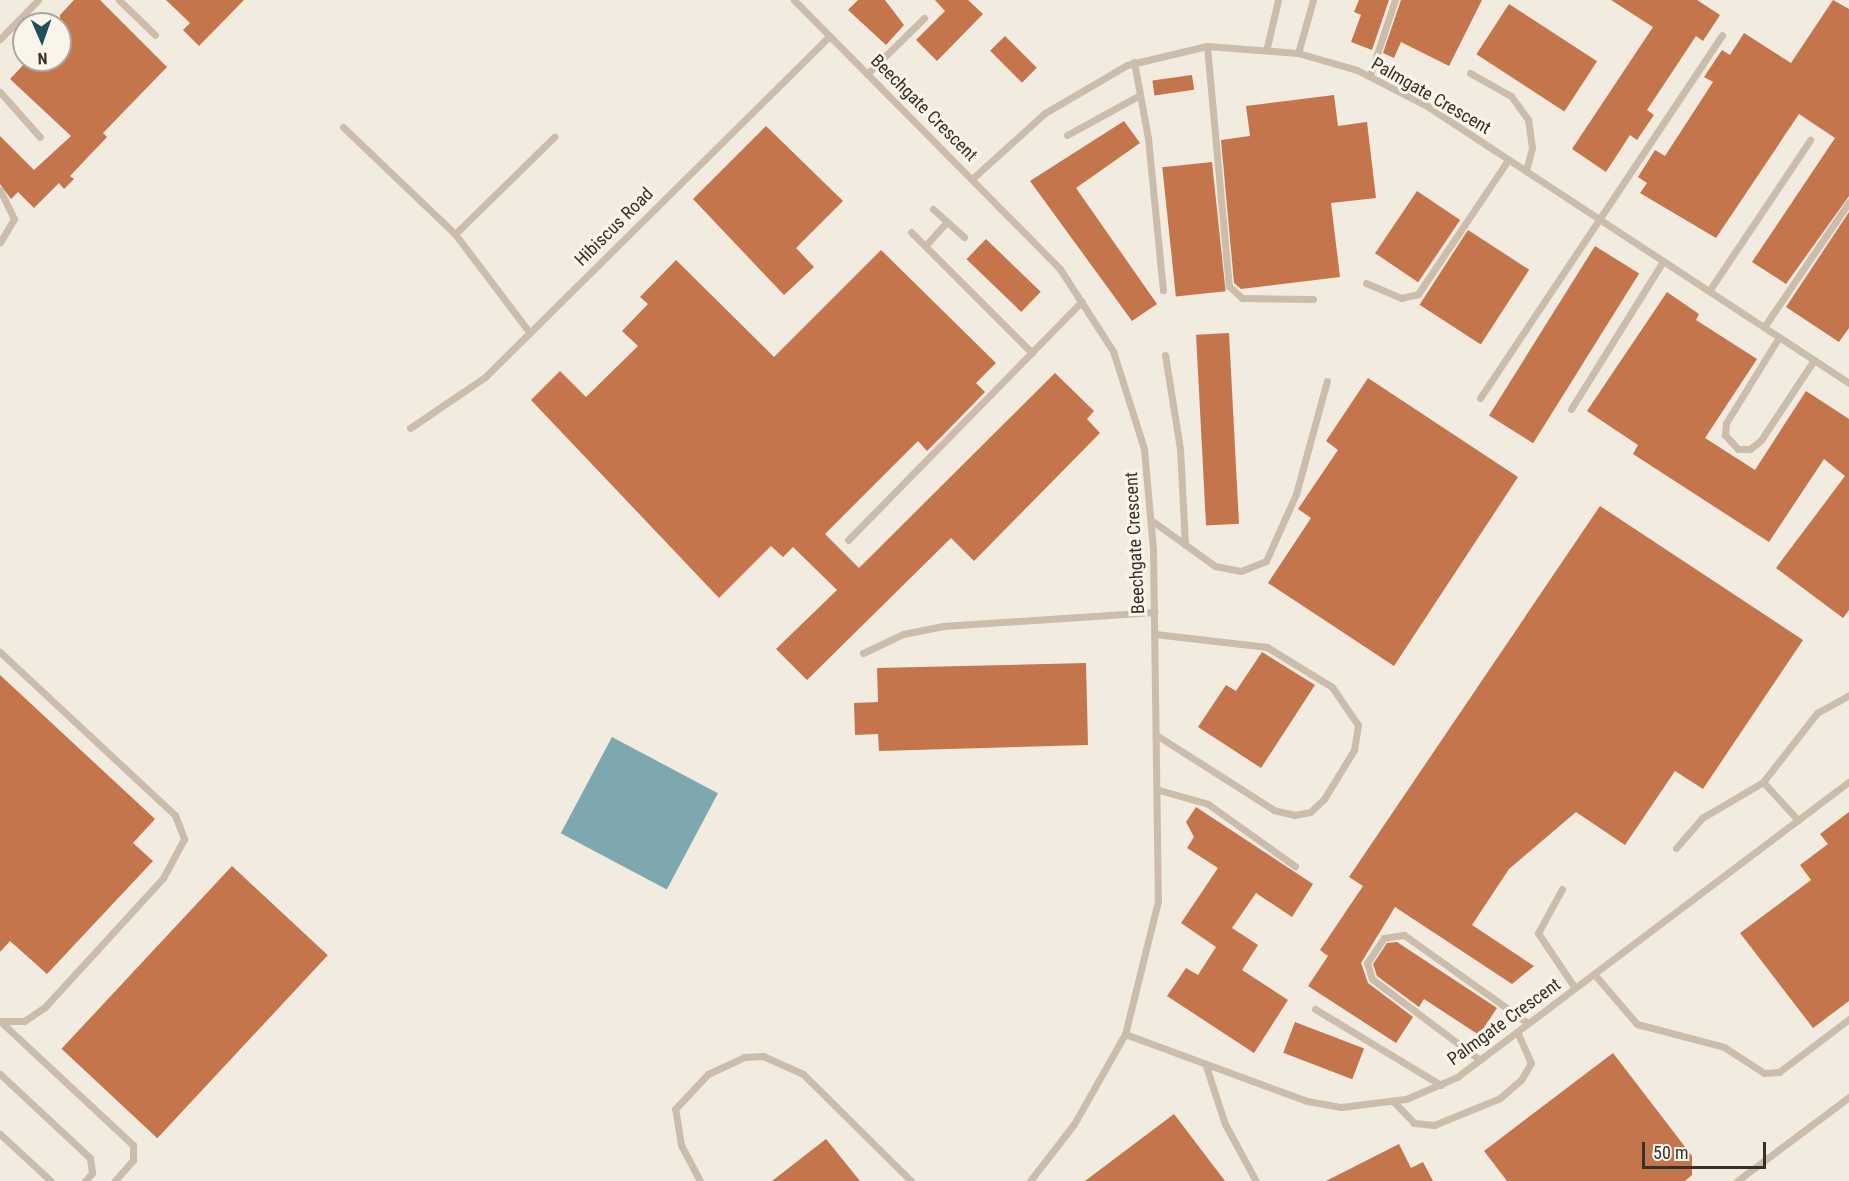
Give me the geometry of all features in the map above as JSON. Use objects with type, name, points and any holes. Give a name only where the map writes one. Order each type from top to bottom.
[{"type":"lane","points":[[0,39],[38,0]]},
{"type":"lane","points":[[119,0],[155,35]]},
{"type":"lane","name":"Beechgate Crescent","points":[[794,0],[973,178],[1082,301],[1127,385],[1144,449],[1151,520],[1155,612],[1159,790],[1158,901],[1125,1034],[1074,1124],[1030,1181]]},
{"type":"lane","points":[[1266,47],[1278,0]]},
{"type":"lane","points":[[1298,53],[1312,0]]},
{"type":"lane","points":[[1370,75],[1395,0]]},
{"type":"lane","points":[[867,74],[924,18]]},
{"type":"lane","points":[[1480,398],[1601,220],[1722,35]]},
{"type":"lane","name":"Hibiscus Road","points":[[410,428],[461,397],[830,36]]},
{"type":"lane","points":[[1207,46],[1229,286],[1242,298],[1313,299]]},
{"type":"lane","name":"Palmgate Crescent","points":[[973,178],[1045,113],[1134,62],[1207,46],[1266,47],[1298,53],[1370,75],[1526,171],[1847,381]]},
{"type":"lane","points":[[1134,62],[1163,290]]},
{"type":"lane","points":[[1470,72],[1511,96],[1528,119],[1532,148],[1526,171]]},
{"type":"lane","points":[[0,92],[40,137]]},
{"type":"lane","points":[[1067,135],[1140,95]]},
{"type":"lane","points":[[343,127],[455,234],[530,332]]},
{"type":"lane","points":[[455,234],[554,138]]},
{"type":"lane","points":[[1709,291],[1810,140]]},
{"type":"lane","points":[[1366,283],[1401,298],[1418,294],[1508,160]]},
{"type":"lane","points":[[0,189],[14,219],[0,242]]},
{"type":"lane","points":[[1764,327],[1849,202]]},
{"type":"lane","points":[[933,209],[964,237]]},
{"type":"lane","points":[[926,245],[947,222]]},
{"type":"lane","points":[[911,232],[1032,353]]},
{"type":"lane","points":[[1571,409],[1663,261]]},
{"type":"lane","points":[[848,540],[1082,301]]},
{"type":"lane","points":[[1779,337],[1726,423],[1725,435],[1738,448],[1750,450],[1761,440],[1814,360]]},
{"type":"lane","points":[[1165,355],[1180,449],[1185,545]]},
{"type":"lane","points":[[1847,381],[1849,373]]},
{"type":"lane","points":[[1151,520],[1185,545],[1228,570],[1266,561],[1296,494],[1327,381]]},
{"type":"lane","points":[[863,653],[903,634],[943,626],[1155,612]]},
{"type":"lane","points":[[1155,634],[1267,647],[1332,687],[1358,725],[1353,750],[1324,799],[1310,812],[1295,815],[1274,810],[1158,736]]},
{"type":"lane","points":[[0,652],[175,815],[184,839],[164,878],[45,1007],[24,1021],[0,1021]]},
{"type":"lane","points":[[1677,848],[1702,818],[1763,782],[1817,714],[1849,694]]},
{"type":"lane","points":[[1763,782],[1798,820]]},
{"type":"lane","name":"Palmgate Crescent","points":[[1125,1034],[1206,1066],[1307,1101],[1341,1107],[1394,1102],[1441,1085],[1480,1059],[1849,782]]},
{"type":"lane","points":[[1159,790],[1208,804],[1295,866]]},
{"type":"lane","points":[[1562,889],[1538,933],[1575,988]]},
{"type":"lane","points":[[1480,1059],[1372,979],[1367,963],[1383,938],[1404,935],[1528,1023]]},
{"type":"lane","points":[[1594,974],[1637,1024],[1724,1047],[1764,1074],[1779,1072],[1849,1019]]},
{"type":"lane","points":[[1315,1010],[1441,1085]]},
{"type":"lane","points":[[0,1021],[133,1145],[133,1160],[115,1181]]},
{"type":"lane","points":[[1394,1102],[1405,1117],[1424,1125],[1460,1117],[1500,1098],[1531,1064],[1517,1032]]},
{"type":"lane","points":[[700,1181],[681,1145],[675,1109],[708,1074],[727,1063],[763,1056],[803,1074],[911,1181]]},
{"type":"lane","points":[[1206,1066],[1225,1124],[1256,1181]]},
{"type":"lane","points":[[0,1074],[90,1158],[92,1173],[86,1181]]},
{"type":"lane","points":[[1737,1181],[1849,1097]]},
{"type":"lane","points":[[0,1134],[51,1181]]},
{"type":"water","points":[[612,737],[718,793],[667,890],[561,833]]},
{"type":"building","points":[[74,0],[100,0],[167,67],[103,133],[107,137],[70,176],[74,179],[64,189],[59,183],[34,208],[18,192],[11,199],[0,184],[0,136],[34,170],[71,136],[10,79],[17,72],[72,72],[72,12],[63,12]]},
{"type":"building","points":[[166,0],[244,0],[199,46],[183,30],[190,23]]},
{"type":"building","points":[[858,0],[885,0],[904,25],[886,45],[848,10]]},
{"type":"building","points":[[935,0],[968,0],[983,14],[937,61],[916,40],[945,11]]},
{"type":"building","points":[[1359,0],[1389,0],[1372,50],[1351,42],[1361,15],[1354,12]]},
{"type":"building","points":[[1401,0],[1482,0],[1449,66],[1401,42],[1394,58],[1383,53]]},
{"type":"building","points":[[1611,0],[1697,0],[1720,15],[1703,41],[1696,36],[1647,110],[1654,115],[1637,140],[1630,135],[1606,172],[1572,149],[1653,27]]},
{"type":"building","points":[[1833,0],[1849,9],[1849,196],[1786,284],[1752,262],[1835,138],[1799,114],[1716,238],[1640,193],[1647,183],[1638,177],[1655,150],[1665,156],[1713,82],[1704,77],[1722,50],[1730,55],[1744,33],[1791,63]]},
{"type":"building","points":[[1509,4],[1597,61],[1564,112],[1476,54]]},
{"type":"building","points":[[1005,36],[1037,68],[1022,83],[990,51]]},
{"type":"building","points":[[1192,75],[1194,90],[1154,95],[1152,81]]},
{"type":"building","points":[[1334,95],[1338,126],[1367,122],[1376,198],[1331,203],[1340,277],[1241,289],[1234,283],[1221,140],[1250,136],[1246,106]]},
{"type":"building","points":[[1124,121],[1140,143],[1076,188],[1157,304],[1132,321],[1030,181]]},
{"type":"building","points":[[766,126],[843,201],[796,248],[814,267],[784,295],[693,199]]},
{"type":"building","points":[[1212,162],[1226,291],[1176,297],[1162,167]]},
{"type":"building","points":[[1417,191],[1460,220],[1418,282],[1375,253]]},
{"type":"building","points":[[1849,212],[1849,328],[1839,342],[1786,307]]},
{"type":"building","points":[[1468,230],[1529,270],[1481,344],[1420,305]]},
{"type":"building","points":[[986,239],[1041,292],[1021,312],[967,259]]},
{"type":"building","points":[[1595,246],[1639,274],[1533,443],[1489,416]]},
{"type":"building","points":[[881,250],[996,363],[976,383],[985,392],[927,451],[918,441],[825,534],[859,568],[1055,373],[1094,411],[1087,419],[1100,433],[974,561],[951,538],[807,680],[776,649],[837,590],[793,547],[783,557],[771,546],[719,598],[531,400],[560,371],[586,397],[638,346],[622,331],[648,304],[640,297],[676,260],[774,357]]},
{"type":"building","points":[[1667,292],[1699,314],[1696,320],[1757,359],[1705,438],[1755,470],[1806,391],[1849,419],[1849,610],[1843,618],[1776,568],[1845,476],[1824,459],[1769,542],[1633,454],[1638,445],[1587,411]]},
{"type":"building","points":[[1229,333],[1239,524],[1206,525],[1196,335]]},
{"type":"building","points":[[1368,378],[1518,477],[1394,666],[1268,583],[1311,518],[1298,509],[1338,450],[1326,441]]},
{"type":"building","points":[[1600,506],[1803,640],[1703,789],[1675,771],[1625,845],[1576,812],[1509,869],[1472,925],[1534,966],[1512,984],[1395,907],[1361,963],[1368,983],[1413,1017],[1396,1043],[1308,986],[1328,956],[1320,950],[1363,886],[1349,877]]},
{"type":"building","points":[[1262,652],[1315,685],[1261,768],[1198,727],[1226,685],[1236,691]]},
{"type":"building","points":[[1086,663],[1088,745],[879,751],[878,734],[855,735],[854,703],[878,702],[877,668]]},
{"type":"building","points":[[0,675],[155,819],[133,843],[153,861],[47,974],[10,941],[0,952]]},
{"type":"building","points":[[1196,807],[1313,884],[1292,917],[1256,893],[1232,928],[1258,945],[1242,970],[1288,1000],[1254,1053],[1167,996],[1186,968],[1198,975],[1216,947],[1181,923],[1218,868],[1187,848],[1194,837],[1186,822]]},
{"type":"building","points":[[1849,812],[1849,1001],[1813,1028],[1740,933],[1811,880],[1800,865],[1828,844],[1820,834]]},
{"type":"building","points":[[232,866],[328,955],[157,1138],[62,1049]]},
{"type":"building","points":[[1397,942],[1497,1008],[1479,1035],[1424,999],[1419,1007],[1377,976],[1373,964],[1387,943]]},
{"type":"building","points":[[1295,1022],[1364,1049],[1352,1079],[1283,1053]]},
{"type":"building","points":[[1613,1053],[1692,1156],[1692,1175],[1685,1181],[1507,1181],[1484,1151]]},
{"type":"building","points":[[1174,1114],[1225,1181],[1085,1181]]},
{"type":"building","points":[[826,1139],[860,1181],[772,1181]]},
{"type":"building","points":[[1399,1144],[1411,1168],[1423,1162],[1433,1181],[1326,1181]]}]
